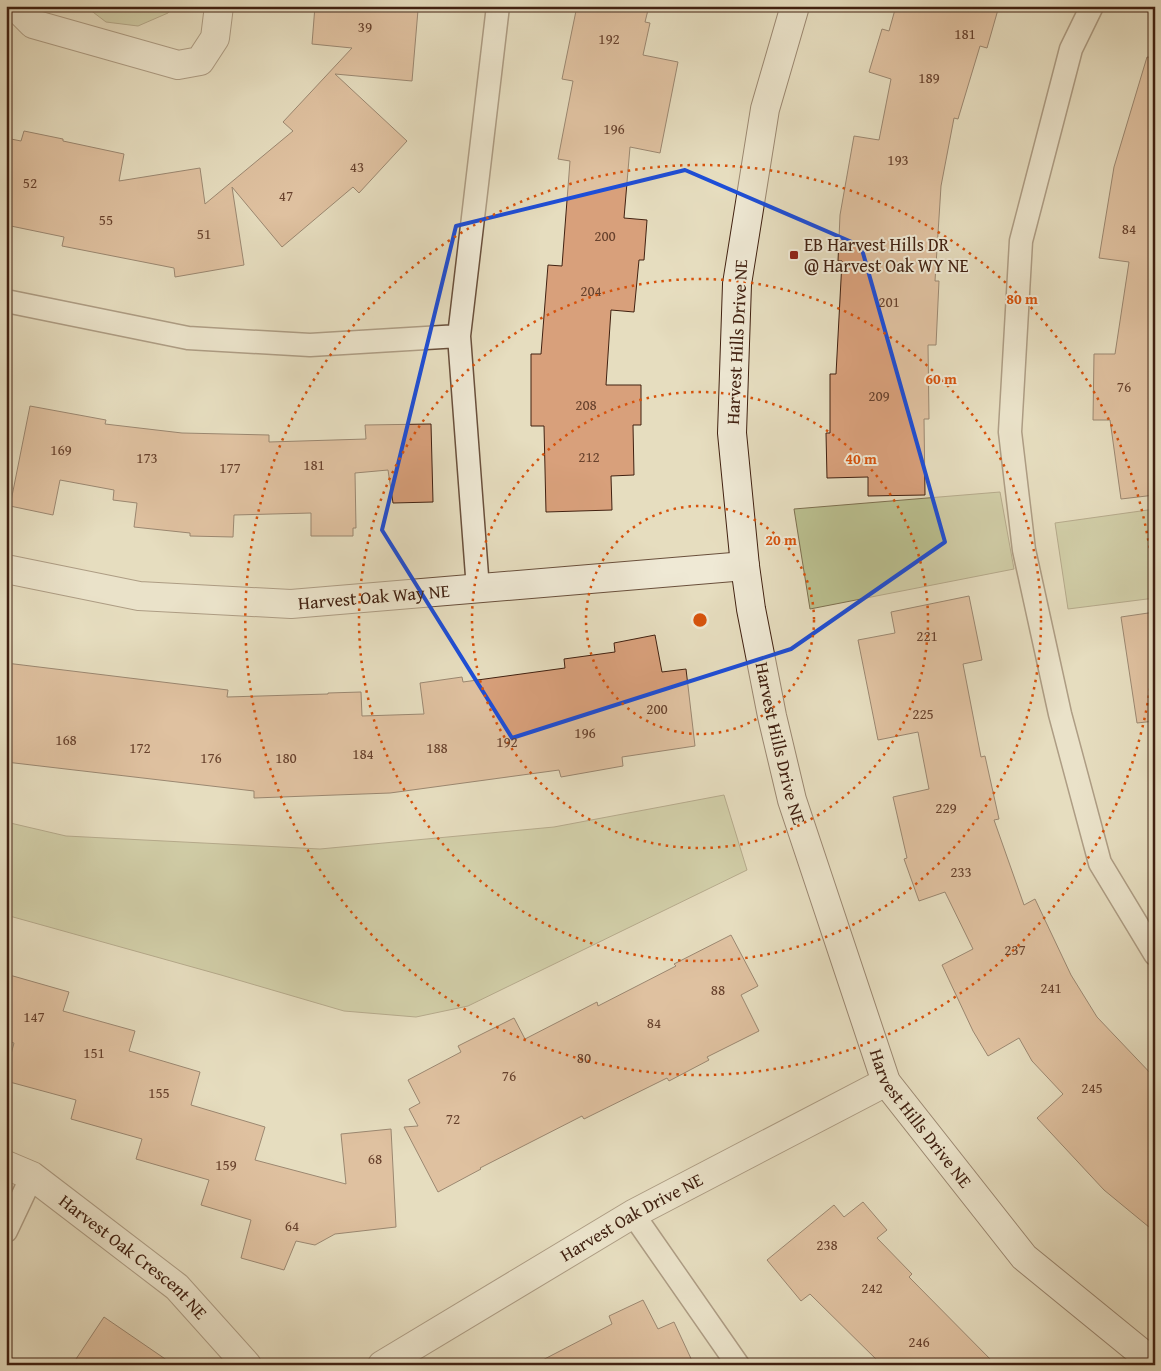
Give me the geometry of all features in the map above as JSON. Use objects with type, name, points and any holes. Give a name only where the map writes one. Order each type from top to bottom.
[{"type":"street","points":[[17,6],[33,24],[178,65],[200,61],[216,38],[219,6]]},
{"type":"street","name":"Harvest Hills Drive NE","points":[[794,6],[765,109],[737,284],[732,433],[751,609],[772,716],[792,800],[886,1082],[1024,1257],[1155,1364]]},
{"type":"street","name":"Harvest Oak Way NE","points":[[6,569],[139,596],[291,604],[745,566]]},
{"type":"street","name":"Harvest Oak Drive NE","points":[[382,1365],[633,1214],[886,1082]]},
{"type":"street","name":"Harvest Oak Crescent NE","points":[[6,1165],[32,1176],[177,1288],[247,1365]]},
{"type":"lane","points":[[478,589],[458,336],[498,6]]},
{"type":"lane","points":[[1092,6],[1071,49],[1021,241],[1010,432],[1024,550],[1060,714],[1100,864],[1155,954]]},
{"type":"lane","points":[[6,301],[188,338],[310,344],[458,336]]},
{"type":"lane","points":[[6,1232],[32,1176]]},
{"type":"lane","points":[[633,1214],[738,1365]]},
{"type":"highlighted area","points":[[685,170],[861,246],[945,542],[791,649],[512,738],[382,530],[456,226]]},
{"type":"green space","points":[[85,6],[173,6],[168,13],[138,26],[106,22]]},
{"type":"green space","points":[[1000,492],[1014,569],[810,609],[794,509]]},
{"type":"green space","points":[[1155,509],[1155,598],[1068,609],[1055,523]]},
{"type":"green space","points":[[724,795],[747,870],[468,1006],[416,1017],[344,1011],[6,915],[6,822],[66,836],[320,849],[554,827]]},
{"type":"building","points":[[315,6],[371,6],[418,10],[412,81],[335,74],[407,141],[359,193],[353,187],[282,247],[232,187],[244,265],[175,277],[174,268],[62,246],[64,237],[6,225],[6,138],[21,141],[24,131],[124,154],[119,181],[200,168],[205,204],[293,131],[283,122],[352,48],[312,44]]},
{"type":"building","points":[[577,6],[649,6],[645,22],[650,23],[643,55],[678,62],[660,153],[630,147],[624,218],[647,220],[644,260],[639,260],[634,312],[611,310],[606,385],[641,385],[641,425],[633,425],[634,475],[611,476],[612,510],[546,512],[544,426],[531,426],[531,354],[541,354],[548,265],[562,266],[570,161],[558,159],[573,81],[562,79]]},
{"type":"building","points":[[896,6],[999,6],[987,48],[980,46],[958,119],[954,118],[941,186],[935,281],[939,281],[936,345],[928,345],[929,419],[924,419],[925,495],[868,496],[868,477],[827,478],[826,433],[830,433],[830,374],[836,374],[842,261],[838,261],[840,215],[854,136],[879,140],[891,79],[869,72],[882,29],[889,31]]},
{"type":"building","points":[[1147,57],[1155,58],[1155,495],[1121,499],[1110,420],[1093,420],[1094,354],[1115,354],[1129,262],[1099,258],[1114,167]]},
{"type":"building","points":[[30,406],[106,420],[105,424],[182,433],[269,435],[269,442],[366,439],[365,425],[431,424],[433,502],[393,503],[388,470],[355,473],[356,528],[353,528],[353,536],[311,536],[311,513],[234,515],[233,537],[190,536],[190,533],[134,527],[137,503],[113,500],[114,490],[60,480],[53,515],[10,506]]},
{"type":"building","points":[[969,596],[982,660],[963,664],[981,757],[985,756],[999,819],[994,820],[1024,905],[1035,899],[1071,975],[1097,1017],[1155,1078],[1155,1232],[1104,1190],[1037,1118],[1063,1094],[1032,1061],[1019,1038],[988,1056],[973,1031],[942,965],[973,949],[945,892],[919,901],[904,859],[907,858],[893,797],[929,789],[918,732],[878,740],[858,640],[895,633],[891,612]]},
{"type":"building","points":[[1155,612],[1155,721],[1137,723],[1121,617]]},
{"type":"building","points":[[655,635],[662,672],[686,669],[695,746],[622,757],[623,766],[561,777],[559,770],[390,793],[254,798],[254,791],[6,762],[6,663],[228,690],[227,697],[361,692],[362,716],[424,714],[420,683],[462,677],[463,682],[565,668],[564,659],[615,652],[614,643]]},
{"type":"building","points":[[731,935],[758,986],[741,995],[759,1031],[707,1057],[709,1060],[669,1081],[667,1078],[584,1119],[582,1116],[480,1168],[438,1192],[404,1127],[418,1126],[409,1109],[420,1103],[408,1080],[461,1052],[458,1046],[514,1018],[525,1039],[597,1002],[598,1006]]},
{"type":"building","points":[[6,974],[69,992],[63,1011],[135,1031],[129,1051],[200,1072],[191,1105],[265,1127],[255,1160],[346,1184],[341,1134],[391,1129],[396,1227],[335,1234],[315,1245],[296,1241],[284,1270],[241,1258],[251,1220],[201,1205],[209,1180],[136,1159],[142,1139],[71,1119],[76,1100],[6,1081],[6,1073],[14,1043],[6,1041]]},
{"type":"building","points":[[863,1202],[887,1230],[877,1238],[912,1274],[909,1277],[996,1365],[882,1365],[810,1294],[801,1301],[767,1260],[834,1205],[844,1217]]},
{"type":"building","points":[[643,1300],[658,1329],[674,1322],[694,1365],[533,1365],[612,1324],[609,1316]]},
{"type":"building","points":[[104,1317],[174,1365],[72,1365]]},
{"type":"place","name":"EB Harvest Hills DR @ Harvest Oak WY NE","points":[[794,255]]}]
